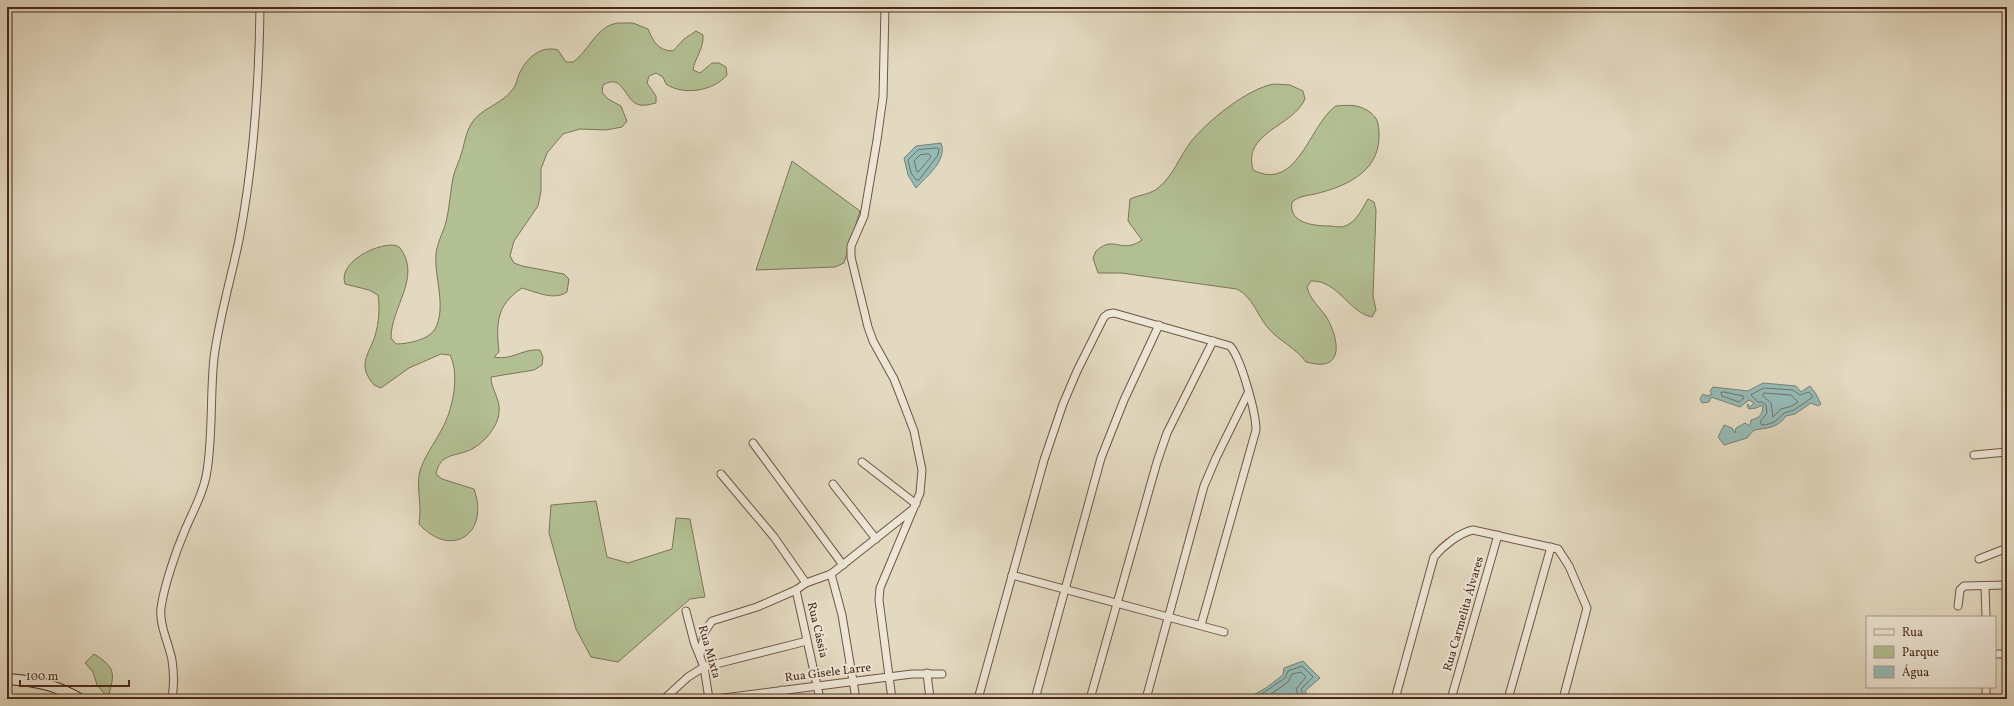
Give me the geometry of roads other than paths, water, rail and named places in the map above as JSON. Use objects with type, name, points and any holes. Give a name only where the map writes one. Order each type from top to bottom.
[{"type":"main road","points":[[7,679],[32,681],[61,688],[80,699]]},
{"type":"street","points":[[172,699],[174,686],[172,660],[160,611],[182,536],[202,490],[207,472],[210,445],[210,398],[214,357],[221,316],[239,240],[253,142],[259,71],[260,7]]},
{"type":"street","points":[[885,7],[883,97],[864,216],[851,246],[851,257],[873,341],[894,379],[914,431],[919,452],[922,480],[915,507],[880,588],[879,600],[892,699]]},
{"type":"street","points":[[978,699],[1044,460],[1063,404],[1077,371],[1104,317],[1108,314],[1114,313],[1230,346],[1234,351],[1255,415],[1256,430],[1201,625]]},
{"type":"street","points":[[1035,699],[1101,458],[1124,400],[1159,325]]},
{"type":"street","points":[[1090,699],[1157,462],[1167,433],[1212,341]]},
{"type":"street","points":[[1146,699],[1204,486],[1248,393]]},
{"type":"street","points":[[752,443],[843,565]]},
{"type":"street","points":[[1974,455],[2007,452]]},
{"type":"street","points":[[862,462],[915,507]]},
{"type":"street","points":[[721,474],[774,537],[806,583]]},
{"type":"street","points":[[833,484],[876,539]]},
{"type":"street","points":[[700,655],[705,631],[712,621],[757,607],[796,590],[806,583],[831,574],[915,507]]},
{"type":"street","points":[[1395,699],[1430,564],[1440,549],[1467,531],[1478,530],[1558,549],[1566,561],[1587,608],[1563,699]]},
{"type":"street","name":"Rua Carmelita Álvares","points":[[1451,699],[1498,535]]},
{"type":"street","points":[[1508,699],[1551,547]]},
{"type":"street","points":[[1978,559],[2007,548]]},
{"type":"street","points":[[831,574],[842,615],[856,699]]},
{"type":"street","points":[[1012,575],[1224,632]]},
{"type":"street","points":[[1958,606],[1960,590],[1962,587],[2007,585]]},
{"type":"street","points":[[1985,586],[1986,616]]},
{"type":"street","name":"Rua Cássia","points":[[796,590],[819,686],[820,699]]},
{"type":"street","name":"Rua Mixta","points":[[686,611],[694,642],[704,667],[709,699]]},
{"type":"street","points":[[664,699],[688,677],[704,667],[807,641]]},
{"type":"street","points":[[1996,654],[2007,654]]},
{"type":"street","points":[[927,673],[930,699]]},
{"type":"street","name":"Rua Gisele Larre","points":[[716,699],[746,697],[782,690],[853,681],[927,673],[942,674]]},
{"type":"street","points":[[674,699],[676,688]]},
{"type":"street","points":[[1986,688],[1986,699]]},
{"type":"street","points":[[782,690],[784,699]]},
{"type":"water","points":[[941,143],[942,149],[939,162],[916,188],[908,175],[904,158],[916,146]]},
{"type":"water","points":[[1763,383],[1796,386],[1801,392],[1810,386],[1821,404],[1818,406],[1811,403],[1795,414],[1786,416],[1776,425],[1754,430],[1747,438],[1724,445],[1718,437],[1724,425],[1732,428],[1735,433],[1736,428],[1745,423],[1750,426],[1751,420],[1760,415],[1763,405],[1749,409],[1747,406],[1748,404],[1750,407],[1754,403],[1749,400],[1740,407],[1711,397],[1709,402],[1702,403],[1700,399],[1703,394],[1707,396],[1712,394],[1710,391],[1713,387],[1748,391]]},
{"type":"water","points":[[1303,661],[1320,678],[1305,691],[1310,699],[1246,699],[1266,688],[1283,675],[1284,668]]}]
